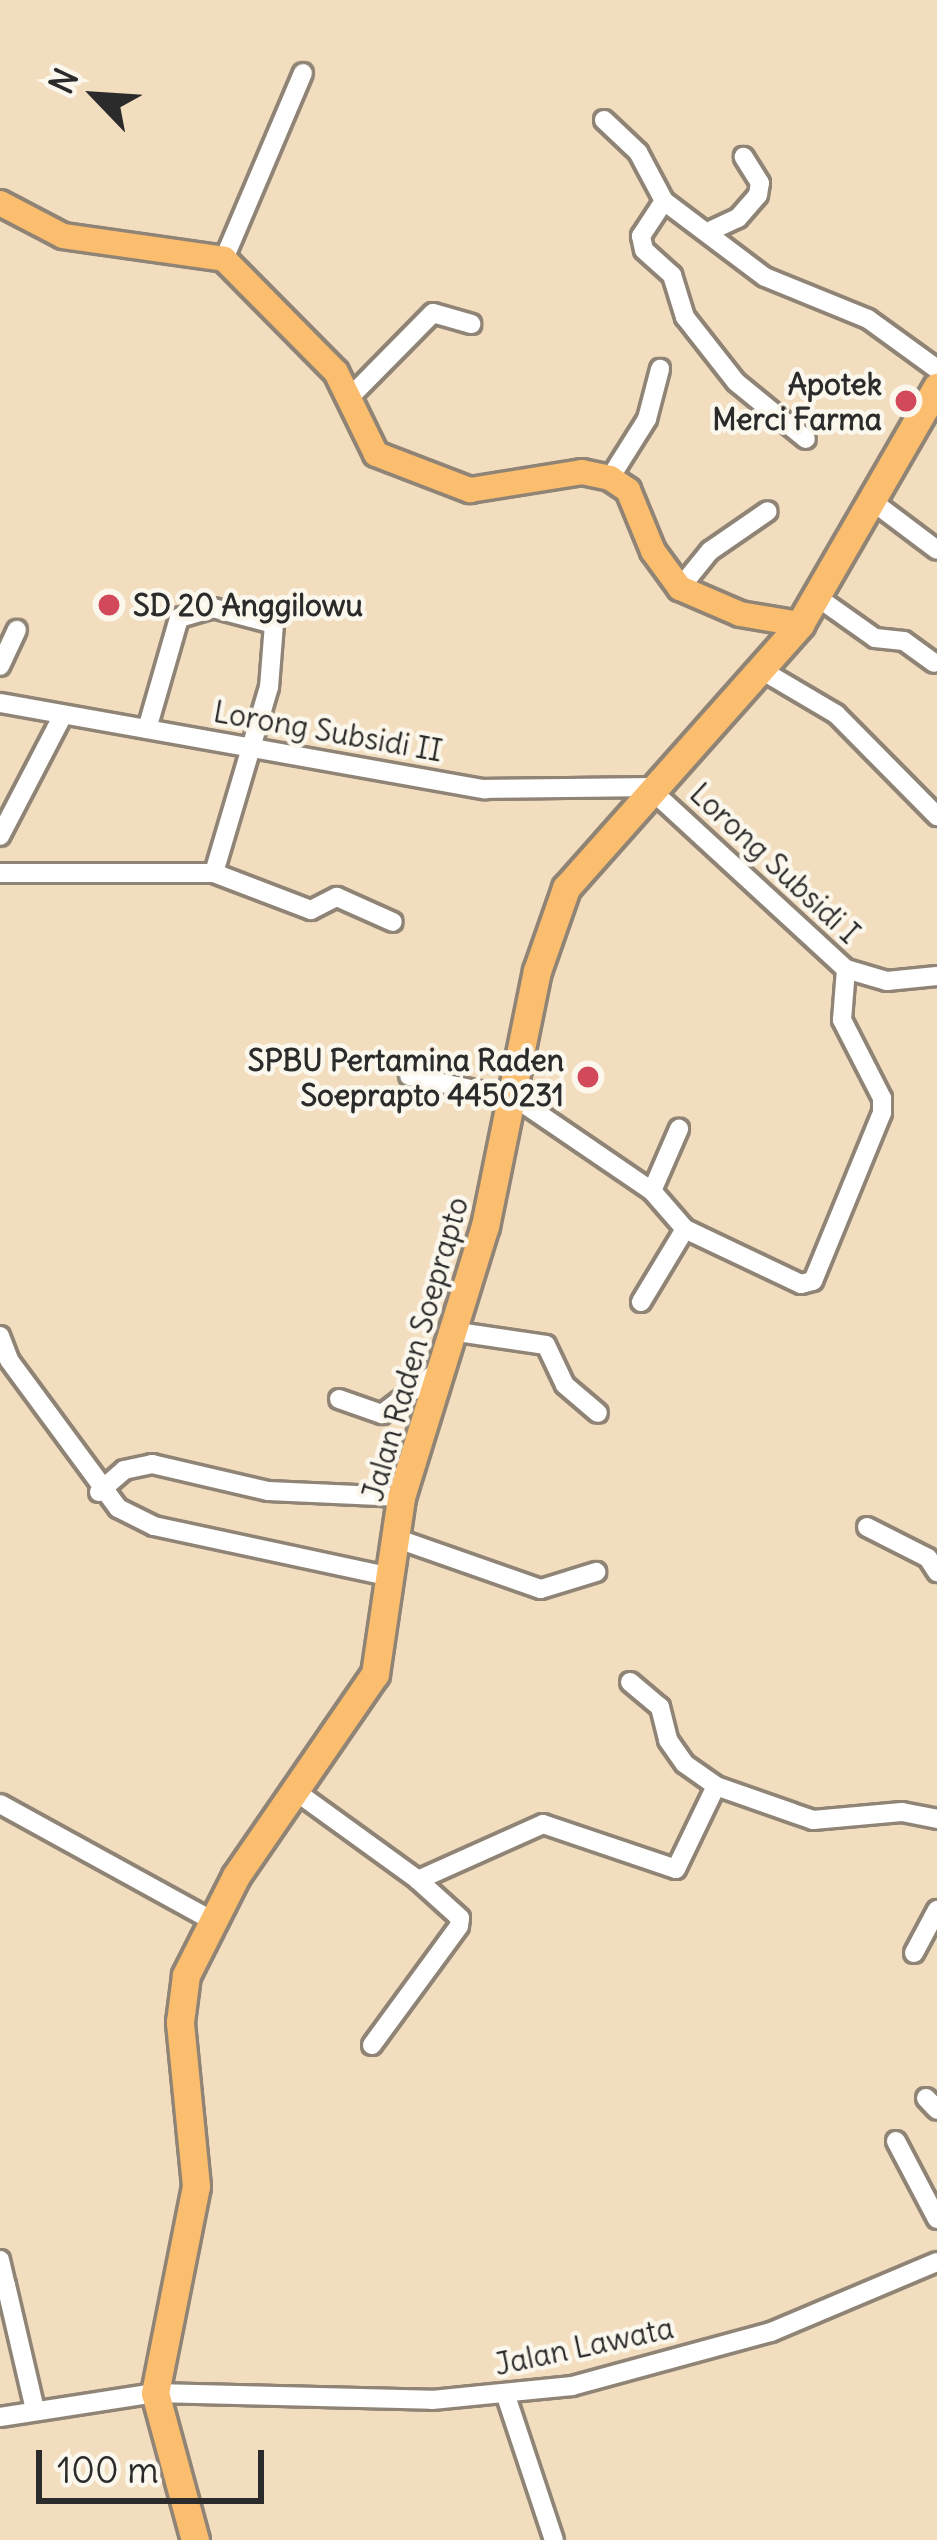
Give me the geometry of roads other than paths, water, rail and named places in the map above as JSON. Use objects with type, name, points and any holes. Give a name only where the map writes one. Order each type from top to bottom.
[{"type":"highway","name":"Jalan Raden Soeprapto","points":[[195,2540],[155,2393],[196,2186],[181,1996],[209,1919],[375,1674],[401,1497],[517,1099],[548,928],[566,888],[648,787],[800,624],[937,387]]},
{"type":"main road","points":[[0,204],[85,241],[171,246],[224,260],[352,395],[376,454],[445,483],[487,491],[582,472],[610,478],[628,490],[653,551],[680,588],[740,614],[800,624]]},
{"type":"street","points":[[224,260],[303,73]]},
{"type":"street","points":[[604,120],[638,152],[664,201],[712,230],[783,290],[868,319],[937,369]]},
{"type":"street","points":[[712,230],[738,218],[758,195],[760,183],[744,158]]},
{"type":"street","points":[[664,201],[641,236],[644,250],[672,274],[682,311],[736,382],[806,439]]},
{"type":"street","points":[[352,395],[434,313],[471,324]]},
{"type":"street","points":[[610,478],[647,419],[660,369]]},
{"type":"street","points":[[872,500],[937,550]]},
{"type":"street","points":[[680,588],[710,551],[768,511]]},
{"type":"street","points":[[817,597],[874,638],[904,640],[934,663]]},
{"type":"street","points":[[147,729],[179,618],[213,608],[274,624],[252,747],[214,873]]},
{"type":"street","points":[[0,665],[17,630]]},
{"type":"street","points":[[758,668],[836,713],[937,817]]},
{"type":"street","name":"Lorong Subsidi II","points":[[0,703],[518,792],[648,787]]},
{"type":"street","points":[[0,836],[63,715]]},
{"type":"street","name":"Lorong Subsidi I","points":[[648,787],[846,969],[887,981],[937,976]]},
{"type":"street","points":[[0,873],[214,873],[311,910],[337,897],[393,922]]},
{"type":"street","points":[[409,1076],[517,1099],[652,1191],[685,1228],[801,1284],[816,1275],[881,1113],[883,1098],[842,1020],[846,969]]},
{"type":"street","points":[[652,1191],[679,1129]]},
{"type":"street","points":[[641,1302],[685,1228]]},
{"type":"street","points":[[451,1331],[546,1345],[565,1385],[598,1413]]},
{"type":"street","points":[[0,1336],[9,1360],[72,1436],[99,1492],[154,1526],[392,1577]]},
{"type":"street","points":[[339,1399],[382,1414],[437,1372]]},
{"type":"street","points":[[99,1492],[124,1470],[152,1464],[268,1491],[401,1497]]},
{"type":"street","points":[[867,1527],[928,1558],[937,1572]]},
{"type":"street","points":[[398,1539],[541,1589],[596,1572]]},
{"type":"street","points":[[630,1682],[661,1707],[668,1740],[685,1765],[716,1786],[789,1816],[902,1812],[937,1820]]},
{"type":"street","points":[[418,1880],[548,1824],[676,1869],[716,1786]]},
{"type":"street","points":[[298,1793],[452,1908],[459,1926],[372,2044]]},
{"type":"street","points":[[0,1804],[209,1919]]},
{"type":"street","points":[[914,1953],[937,1910]]},
{"type":"street","points":[[896,2141],[917,2168],[937,2219]]},
{"type":"street","points":[[917,2168],[937,2157]]},
{"type":"street","points":[[0,2260],[35,2410]]},
{"type":"street","name":"Jalan Lawata","points":[[0,2417],[155,2393],[506,2396],[609,2378],[771,2332],[937,2262]]},
{"type":"street","points":[[506,2396],[554,2540]]},
{"type":"place","name":"Apotek Merci Farma","points":[[906,401]]},
{"type":"place","name":"SD 20 Anggilowu","points":[[109,605]]},
{"type":"place","name":"SPBU Pertamina Raden Soeprapto 4450231","points":[[588,1077]]}]
